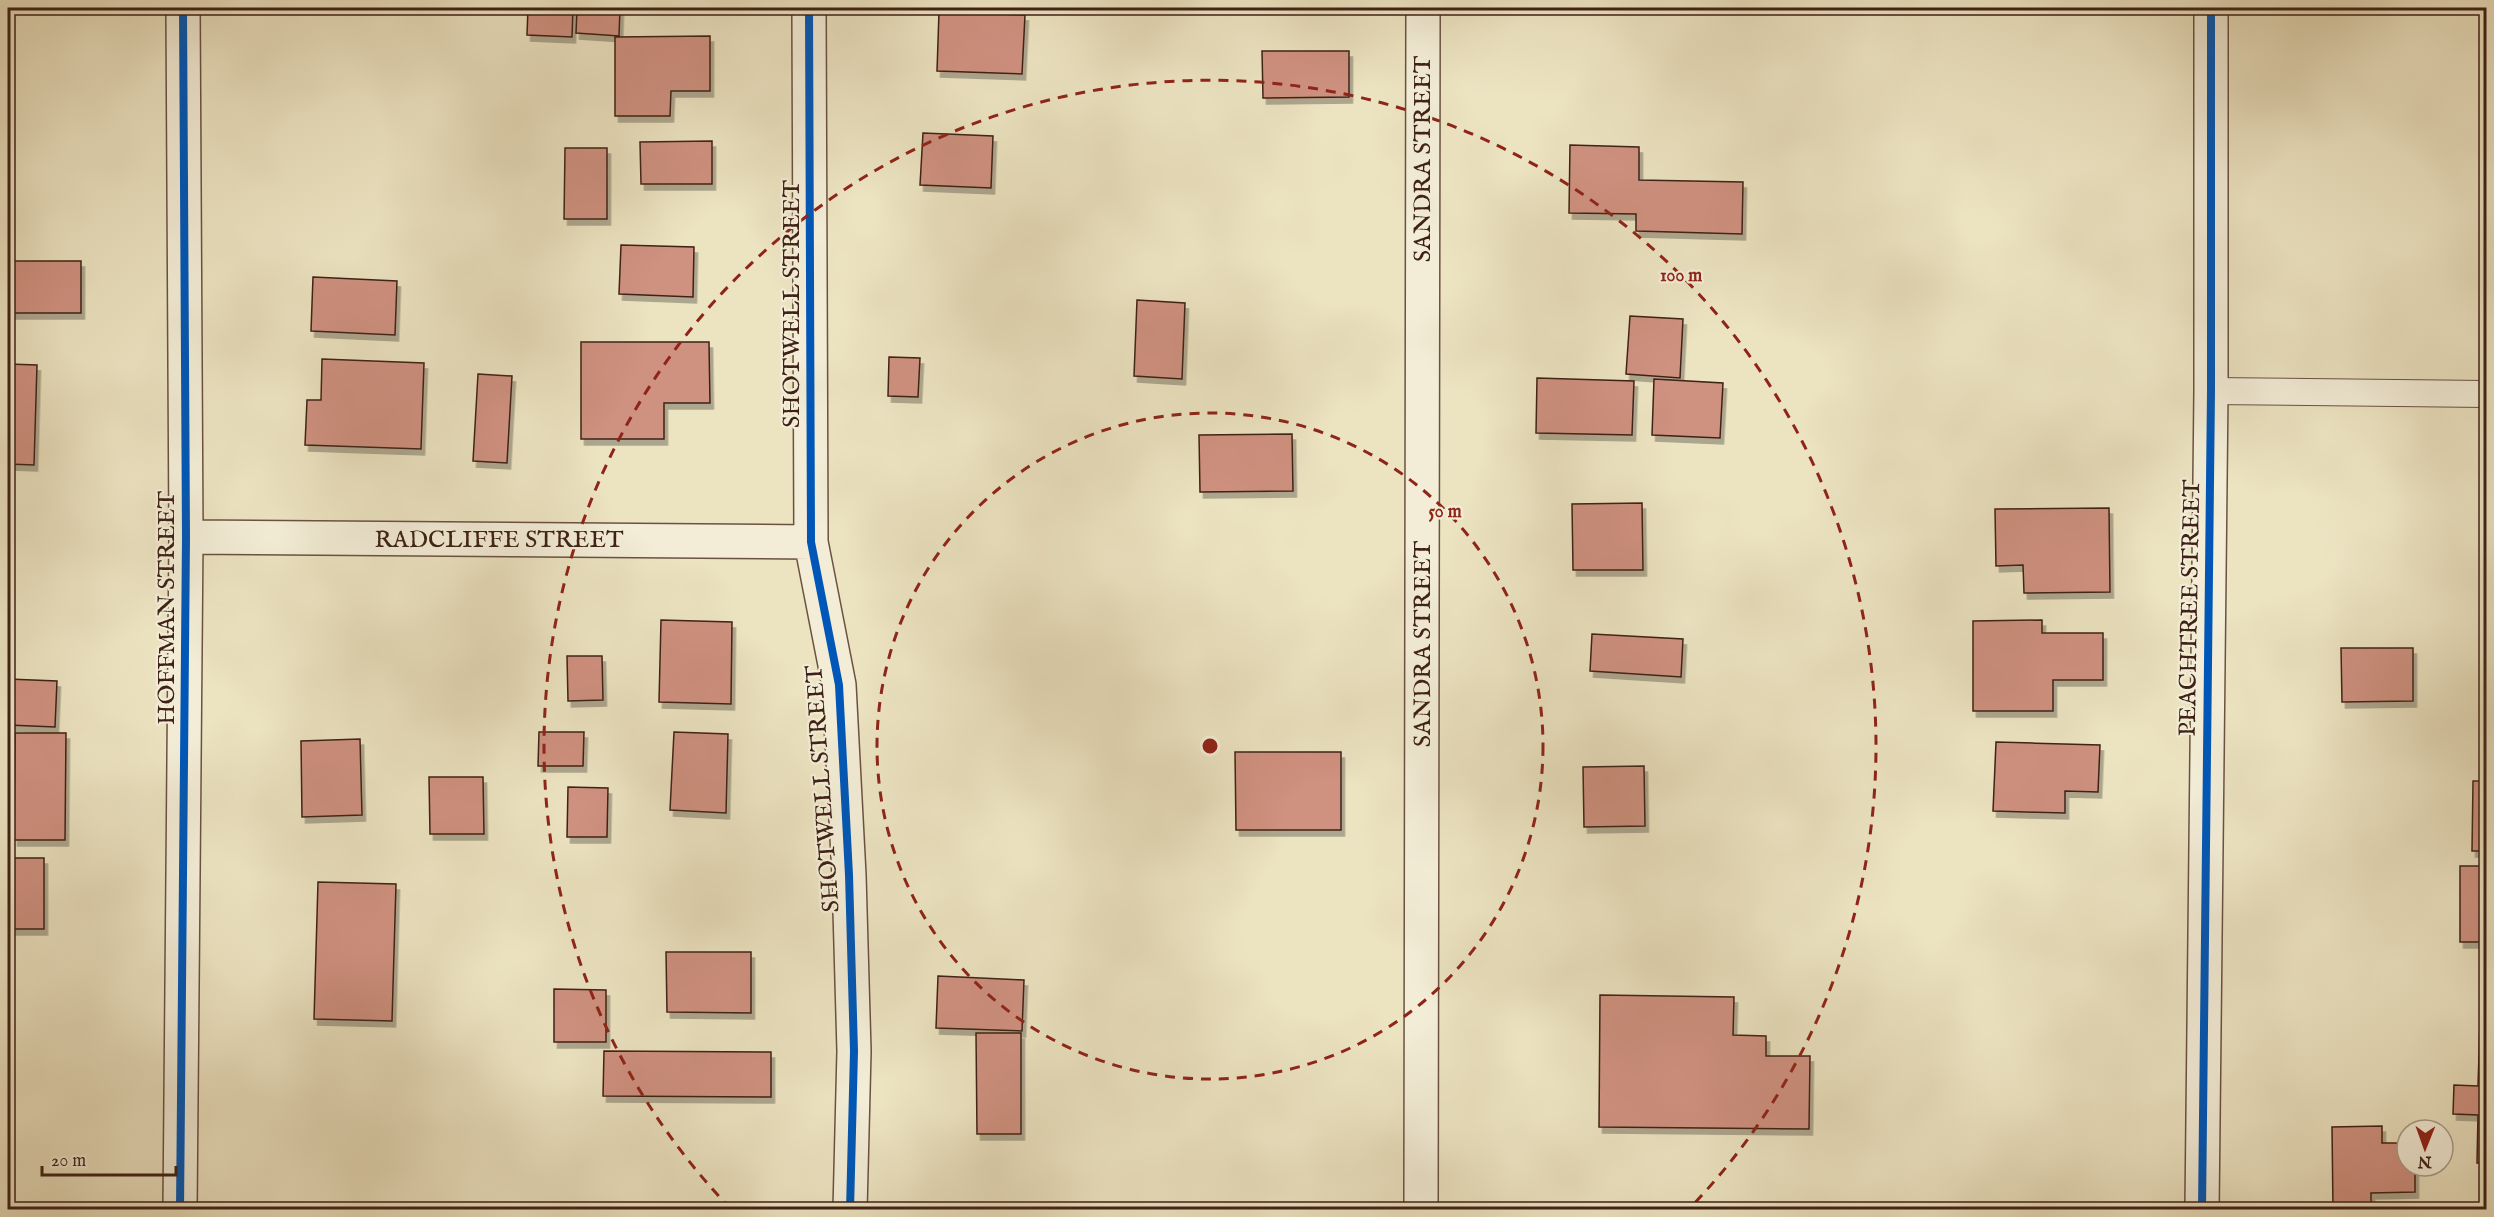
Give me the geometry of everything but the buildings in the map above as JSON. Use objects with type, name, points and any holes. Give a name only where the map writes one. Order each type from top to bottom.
[{"type":"street","name":"HOFFMAN STREET","points":[[180,1209],[186,537],[183,8]]},
{"type":"street","name":"SHOTWELL STREET","points":[[809,8],[811,542],[839,685],[849,875],[854,1051],[850,1209]]},
{"type":"street","name":"SANDRA STREET","points":[[1421,1209],[1423,8]]},
{"type":"street","name":"PEACHTREE STREET","points":[[2202,1209],[2211,391],[2211,8]]},
{"type":"street","name":"RADCLIFFE STREET","points":[[186,537],[811,542]]},
{"type":"lane","points":[[2211,391],[2487,394]]},
{"type":"cycle path","points":[[180,1210],[186,537],[183,8]]},
{"type":"cycle path","points":[[809,8],[811,542],[839,685],[849,875],[854,1051],[850,1210]]},
{"type":"cycle path","points":[[2202,1210],[2211,391],[2211,8]]}]
